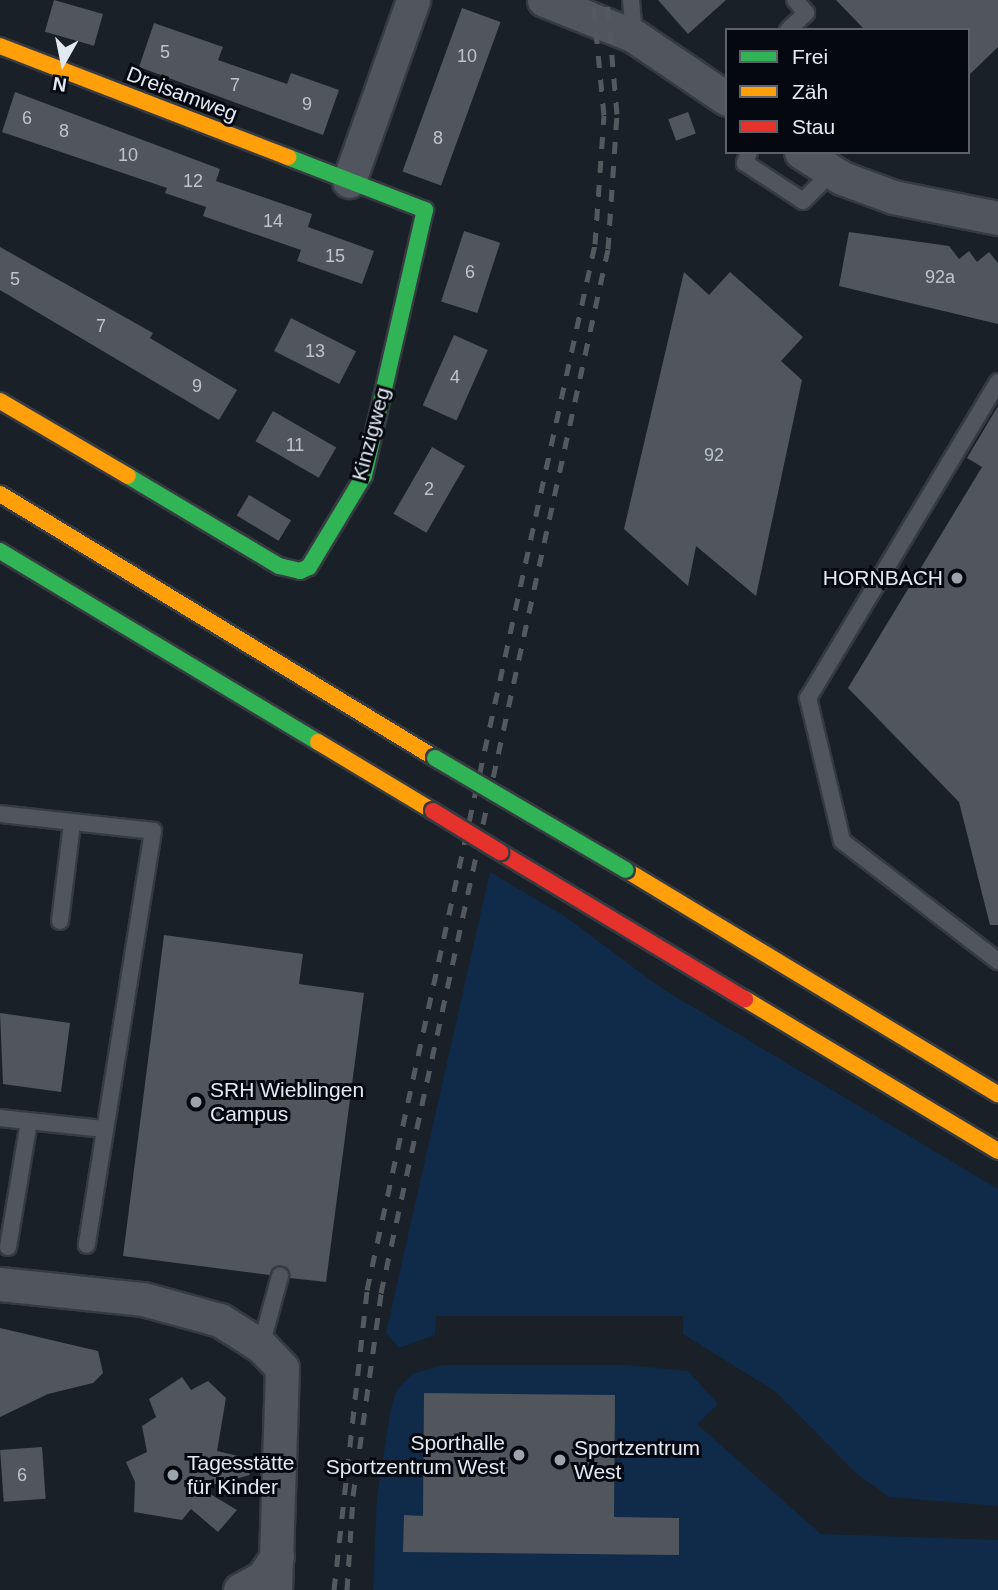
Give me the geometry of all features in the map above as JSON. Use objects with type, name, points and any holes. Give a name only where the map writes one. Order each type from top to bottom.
[{"type":"main road","name":"Dreisamweg","points":[[0,46],[349,181]]},
{"type":"main road","name":"Kinzigweg","points":[[0,401],[279,566],[300,571],[309,567],[364,476],[425,210],[349,181]]},
{"type":"main road","points":[[0,494],[435,758],[998,1094]]},
{"type":"main road","points":[[0,551],[998,1151]]},
{"type":"street","points":[[349,181],[413,0]]},
{"type":"street","points":[[544,0],[634,36],[725,94]]},
{"type":"street","points":[[804,154],[832,172],[926,207],[998,218]]},
{"type":"street","points":[[0,1284],[143,1299],[220,1320],[261,1346],[282,1368],[275,1590]]},
{"type":"street","points":[[240,1590],[263,1577],[277,1556]]},
{"type":"lane","points":[[631,0],[634,36]]},
{"type":"lane","points":[[790,28],[806,13],[795,0]]},
{"type":"lane","points":[[748,154],[745,163],[803,201],[832,172]]},
{"type":"lane","points":[[998,382],[808,698],[842,841],[998,961]]},
{"type":"lane","points":[[0,814],[153,831],[103,1129],[87,1245]]},
{"type":"lane","points":[[60,921],[72,822]]},
{"type":"lane","points":[[0,1118],[103,1129]]},
{"type":"lane","points":[[8,1247],[29,1122]]},
{"type":"lane","points":[[261,1346],[280,1276]]},
{"type":"shaded area","points":[[490,872],[566,917],[661,988],[998,1189],[998,1506],[889,1497],[857,1474],[776,1392],[683,1334],[683,1316],[436,1316],[435,1335],[399,1348],[386,1333]]},
{"type":"shaded area","name":"Sportzentrum West","points":[[442,1365],[625,1365],[688,1371],[718,1404],[697,1424],[821,1534],[998,1540],[998,1590],[373,1590],[377,1496],[391,1408],[397,1390],[412,1374]]},
{"type":"building","points":[[54,0],[103,14],[94,46],[45,32]]},
{"type":"building","points":[[658,0],[726,0],[688,34]]},
{"type":"building","points":[[836,0],[998,0],[998,47],[970,74],[970,28],[863,28]]},
{"type":"building","points":[[462,8],[501,22],[441,186],[402,172]]},
{"type":"building","points":[[154,23],[223,47],[218,60],[287,84],[291,73],[339,90],[323,135],[139,67]]},
{"type":"building","points":[[15,92],[220,169],[216,181],[312,214],[308,227],[374,251],[362,284],[297,261],[301,250],[203,216],[206,207],[165,193],[167,188],[2,132]]},
{"type":"building","points":[[688,112],[696,134],[676,141],[668,119]]},
{"type":"building","points":[[464,231],[500,243],[477,313],[441,301]]},
{"type":"building","points":[[849,232],[949,246],[959,259],[969,251],[977,262],[989,252],[998,263],[998,324],[839,286]]},
{"type":"building","points":[[0,247],[153,333],[150,338],[237,390],[219,420],[0,290]]},
{"type":"building","points":[[684,272],[709,295],[730,272],[803,337],[781,361],[802,380],[756,596],[696,546],[688,586],[624,529]]},
{"type":"building","points":[[291,318],[356,351],[339,384],[274,351]]},
{"type":"building","points":[[454,335],[488,350],[456,420],[423,405]]},
{"type":"building","name":"HORNBACH","points":[[998,406],[998,925],[990,925],[959,802],[848,688],[982,467],[967,458]]},
{"type":"building","points":[[273,411],[336,447],[319,478],[256,441]]},
{"type":"building","points":[[432,447],[465,466],[426,533],[394,514]]},
{"type":"building","points":[[249,495],[291,520],[279,541],[237,516]]},
{"type":"building","points":[[164,935],[303,954],[299,984],[364,993],[326,1282],[290,1278],[282,1266],[269,1275],[123,1256]]},
{"type":"building","points":[[0,1013],[70,1023],[61,1092],[3,1084]]},
{"type":"building","points":[[0,1328],[98,1351],[103,1373],[93,1383],[48,1394],[0,1417]]},
{"type":"building","points":[[182,1377],[191,1390],[208,1381],[226,1398],[217,1451],[242,1457],[250,1475],[200,1488],[237,1510],[218,1532],[191,1509],[182,1520],[134,1512],[135,1482],[126,1462],[147,1452],[142,1426],[156,1417],[149,1399]]},
{"type":"building","name":"Sporthalle Sportzentrum West","points":[[424,1393],[615,1395],[614,1517],[679,1518],[679,1555],[403,1552],[404,1515],[423,1516]]},
{"type":"building","points":[[42,1447],[46,1499],[4,1502],[0,1450]]},
{"type":"railway","points":[[334,1590],[367,1290],[595,244],[604,115],[593,0]]},
{"type":"railway","points":[[347,1590],[353,1496],[381,1293],[608,249],[617,114],[607,0]]},
{"type":"traffic: fast","points":[[128,476],[279,566],[300,571],[309,567],[364,476],[425,210],[288,157]]},
{"type":"traffic: fast","points":[[0,551],[318,742]]},
{"type":"traffic: fast","points":[[435,758],[626,870]]},
{"type":"traffic: slow","points":[[0,46],[288,157]]},
{"type":"traffic: slow","points":[[0,401],[128,476]]},
{"type":"traffic: slow","points":[[0,494],[435,758]]},
{"type":"traffic: slow","points":[[318,742],[433,811]]},
{"type":"traffic: slow","points":[[626,870],[998,1094]]},
{"type":"traffic: slow","points":[[745,999],[998,1151]]},
{"type":"traffic: jam","points":[[433,811],[500,852]]},
{"type":"traffic: jam","points":[[500,852],[745,999]]},
{"type":"place","name":"HORNBACH","points":[[957,578]]},
{"type":"place","name":"SRH Wieblingen Campus","points":[[196,1102]]},
{"type":"place","name":"Sporthalle Sportzentrum West","points":[[519,1455]]},
{"type":"place","name":"Sportzentrum West","points":[[560,1460]]},
{"type":"place","name":"Tagesstätte für Kinder","points":[[173,1475]]}]
